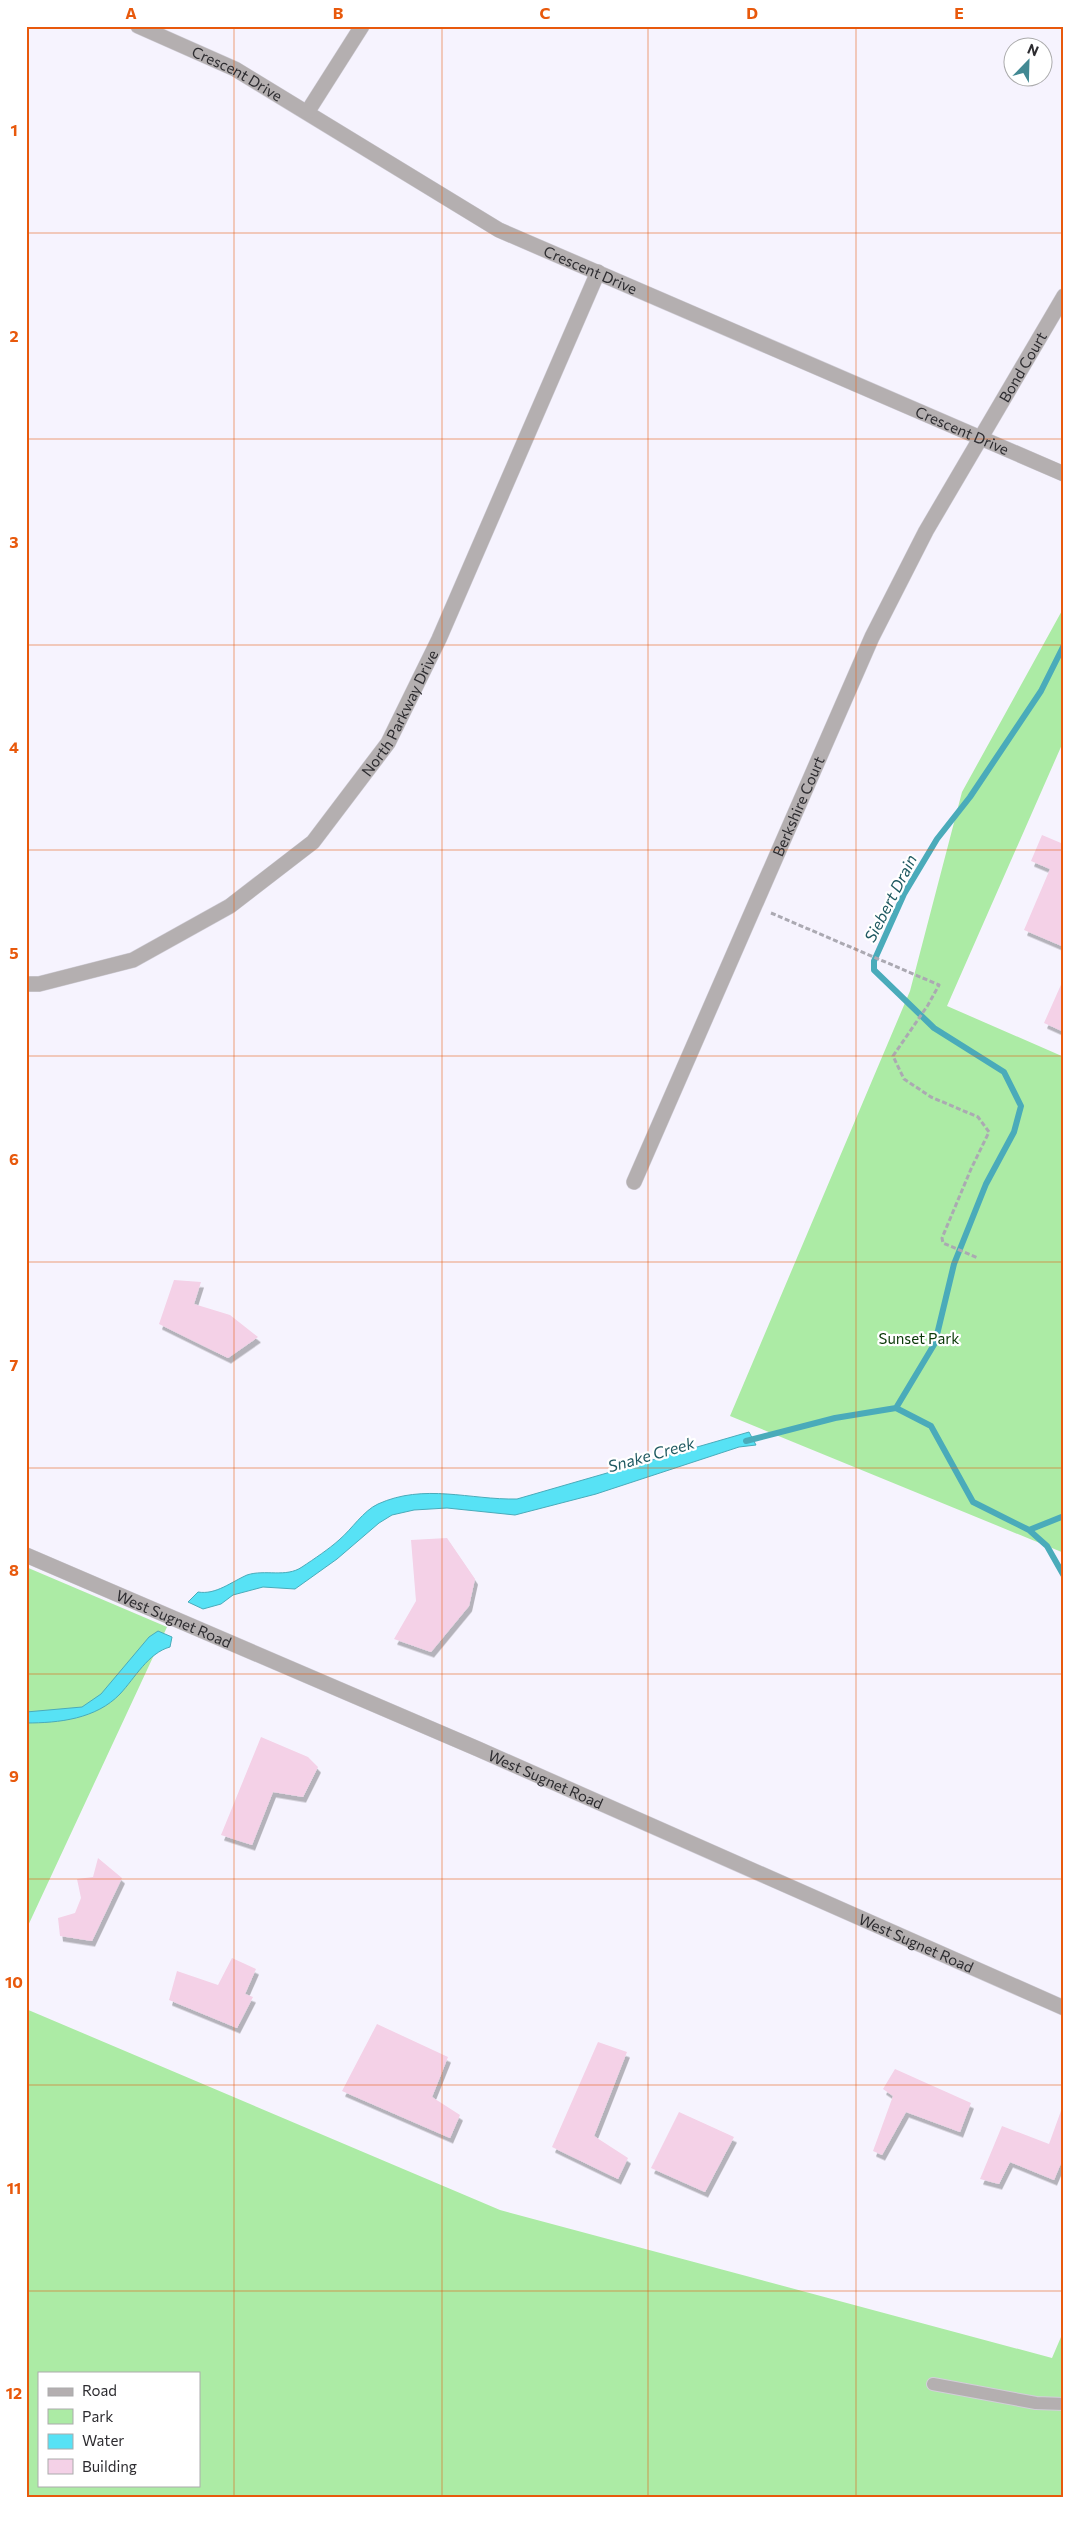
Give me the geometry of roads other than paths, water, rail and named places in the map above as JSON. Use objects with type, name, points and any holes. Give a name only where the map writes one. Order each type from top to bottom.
[{"type":"street","name":"Crescent Drive","points":[[138,26],[235,68],[308,111],[499,230],[1064,474]]},
{"type":"street","points":[[308,111],[362,26]]},
{"type":"street","name":"North Parkway Drive","points":[[26,984],[39,984],[133,960],[230,906],[313,842],[388,742],[439,639],[598,272]]},
{"type":"street","name":"Bond Court","points":[[980,438],[1064,296]]},
{"type":"street","name":"Berkshire Court","points":[[634,1182],[872,636],[926,531],[980,438]]},
{"type":"street","name":"West Sugnet Road","points":[[26,1555],[487,1752],[1064,2008]]},
{"type":"lane","points":[[933,2384],[1036,2403],[1064,2404]]},
{"type":"water","points":[[749,1432],[756,1445],[739,1447],[596,1494],[515,1515],[447,1508],[414,1510],[392,1515],[379,1523],[337,1559],[295,1589],[263,1587],[233,1595],[221,1604],[203,1609],[188,1602],[198,1592],[217,1590],[247,1575],[289,1572],[302,1567],[344,1536],[373,1507],[395,1498],[430,1493],[517,1499]]},
{"type":"water","points":[[158,1631],[172,1637],[170,1647],[148,1660],[120,1694],[100,1709],[76,1718],[26,1723],[26,1712],[82,1707],[101,1694],[149,1637]]},
{"type":"waterway","name":"Siebert Drain","points":[[896,1408],[935,1343],[954,1264],[986,1184],[1014,1132],[1021,1106],[1004,1072],[934,1028],[874,970],[874,961],[904,894],[937,839],[970,797],[1041,691],[1064,645]]},
{"type":"waterway","name":"Snake Creek","points":[[746,1441],[835,1418],[896,1408],[931,1426],[973,1502],[1029,1530],[1047,1546],[1064,1576]]},
{"type":"waterway","points":[[1029,1530],[1064,1516]]},
{"type":"park label","name":"Sunset Park","points":[[919,1338]]}]
